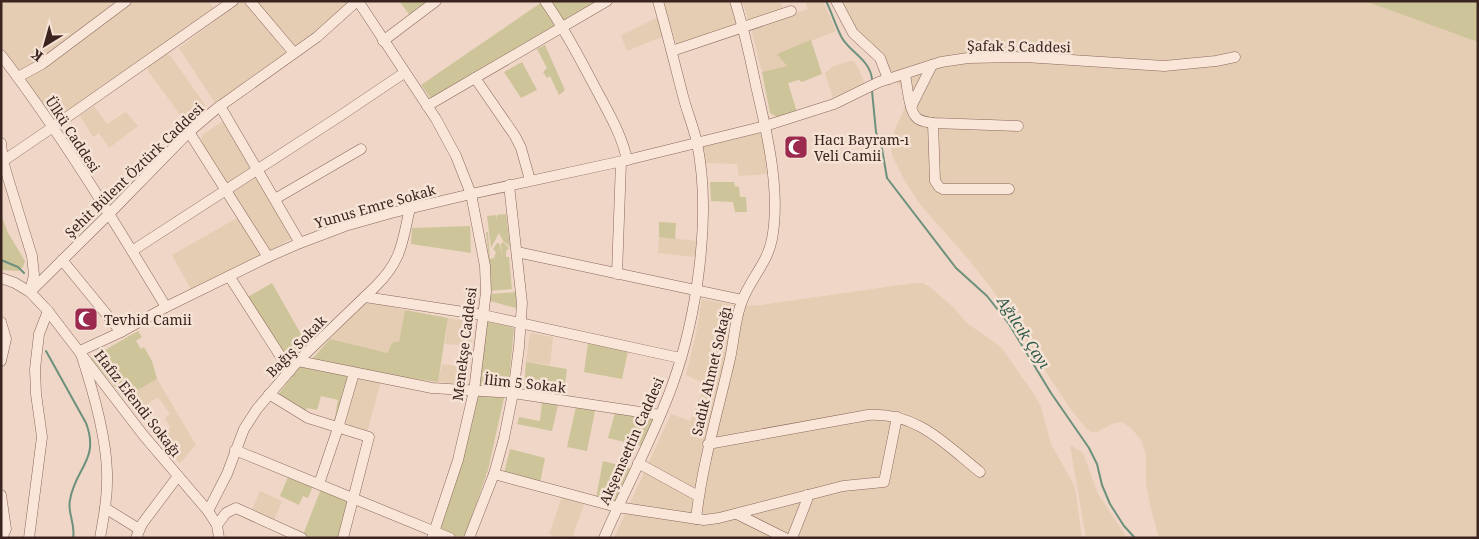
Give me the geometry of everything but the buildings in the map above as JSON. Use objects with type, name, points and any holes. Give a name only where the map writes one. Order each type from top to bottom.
[{"type":"street","points":[[18,77],[42,64],[126,1]]},
{"type":"street","points":[[3,161],[233,1]]},
{"type":"street","points":[[250,1],[294,53]]},
{"type":"street","name":"Şehit Bülent Öztürk Caddesi","points":[[30,292],[189,132],[220,106],[328,29],[358,1]]},
{"type":"street","name":"Menekşe Caddesi","points":[[358,1],[404,73],[428,106],[448,141],[470,194],[485,266],[486,292],[474,391],[458,460],[434,535]]},
{"type":"street","points":[[383,41],[436,1]]},
{"type":"street","points":[[545,1],[563,26],[611,118],[625,150],[617,274]]},
{"type":"street","points":[[428,106],[607,1]]},
{"type":"street","name":"Akşemsettin Caddesi","points":[[604,538],[672,385],[696,290],[701,250],[703,223],[702,194],[697,143],[658,1]]},
{"type":"street","name":"Sadık Ahmet Sokağı","points":[[696,519],[698,496],[708,444],[728,368],[742,300],[765,261],[772,239],[774,199],[765,126],[743,26],[734,1]]},
{"type":"street","points":[[836,1],[853,33],[880,58],[888,79]]},
{"type":"street","points":[[672,51],[791,11]]},
{"type":"street","name":"Ülkü Caddesi","points":[[1,55],[53,127],[166,307]]},
{"type":"street","name":"Şafak 5 Caddesi","points":[[697,143],[765,126],[834,104],[867,87],[947,60],[1025,57],[1164,66],[1216,61],[1235,57]]},
{"type":"street","points":[[911,107],[932,65]]},
{"type":"street","points":[[132,251],[404,73]]},
{"type":"street","points":[[905,74],[911,107],[916,118],[933,123],[1018,126]]},
{"type":"street","points":[[475,78],[515,136],[524,154],[530,180]]},
{"type":"street","points":[[220,106],[300,243]]},
{"type":"street","points":[[933,123],[935,181],[939,187],[943,189],[1009,190]]},
{"type":"street","points":[[189,132],[268,257]]},
{"type":"street","points":[[1,143],[3,161],[32,256],[34,275],[30,292]]},
{"type":"street","name":"Yunus Emre Sokak","points":[[80,351],[268,257],[346,226],[410,208],[697,143]]},
{"type":"street","points":[[275,199],[361,149]]},
{"type":"street","points":[[469,538],[494,474],[513,393],[522,325],[522,302],[509,185]]},
{"type":"street","name":"Bağış Sokak","points":[[208,511],[227,474],[244,429],[269,394],[298,361],[388,274],[395,263],[410,208]]},
{"type":"street","points":[[517,252],[742,300]]},
{"type":"street","points":[[62,260],[121,332]]},
{"type":"street","points":[[230,276],[290,370]]},
{"type":"street","name":"Hafız Efendi Sokağı","points":[[1,278],[15,283],[30,292],[48,311],[144,436],[208,511]]},
{"type":"street","points":[[365,297],[483,315],[680,358]]},
{"type":"street","points":[[29,538],[42,437],[34,369],[39,334],[48,311]]},
{"type":"street","points":[[1,322],[6,339],[1,361]]},
{"type":"street","points":[[80,351],[93,390],[106,455],[107,483],[100,538]]},
{"type":"street","name":"İlim 5 Sokak","points":[[298,361],[432,388],[513,393],[660,415]]},
{"type":"street","points":[[319,484],[354,373]]},
{"type":"street","points":[[269,394],[316,422],[369,437],[343,538]]},
{"type":"street","points":[[708,444],[868,415],[897,417],[914,422],[928,430],[980,472]]},
{"type":"street","points":[[494,474],[618,507],[696,519],[719,518],[843,486],[884,482],[897,417]]},
{"type":"street","points":[[235,450],[319,484],[434,535],[450,538]]},
{"type":"street","points":[[638,463],[698,496]]},
{"type":"street","points":[[105,508],[138,533],[178,476]]},
{"type":"street","points":[[1,495],[6,529],[2,538]]},
{"type":"street","points":[[792,538],[807,500],[807,495]]},
{"type":"street","points":[[217,525],[226,513],[236,508],[302,538]]},
{"type":"street","points":[[208,511],[217,525],[220,538]]},
{"type":"street","points":[[737,514],[785,538]]},
{"type":"shaded area","points":[[1,1],[122,1],[54,51],[20,72],[1,48]]},
{"type":"shaded area","points":[[133,1],[208,1],[214,8],[55,123],[23,79],[35,74]]},
{"type":"shaded area","points":[[241,1],[245,1],[287,55],[215,103],[179,48]]},
{"type":"shaded area","points":[[256,1],[349,1],[350,3],[345,10],[296,47],[292,46]]},
{"type":"shaded area","points":[[399,1],[430,1],[411,17]]},
{"type":"shaded area","points":[[550,1],[599,1],[563,21]]},
{"type":"shaded area","points":[[663,1],[730,1],[738,24],[677,46]]},
{"type":"shaded area","points":[[742,1],[780,1],[783,8],[749,22]]},
{"type":"shaded area","points":[[805,1],[823,1],[836,31],[778,54],[788,66],[762,72],[751,29],[808,9]]},
{"type":"shaded area","points":[[833,1],[1478,1],[1478,538],[1159,538],[1146,483],[1146,454],[1141,440],[1131,428],[1122,422],[1114,423],[1097,432],[1091,432],[1086,428],[1072,411],[994,292],[969,260],[919,203],[892,155],[891,144],[905,107],[905,94]]},
{"type":"shaded area","points":[[1365,1],[1478,1],[1478,42]]},
{"type":"shaded area","points":[[542,2],[557,25],[431,99],[421,85]]},
{"type":"shaded area","points":[[657,18],[664,36],[627,51],[621,35]]},
{"type":"shaded area","points":[[811,40],[822,74],[802,82],[799,80],[788,83],[797,112],[777,117],[770,113],[762,72],[787,66],[777,54]]},
{"type":"shaded area","points":[[545,45],[565,90],[559,95],[550,76],[547,78],[543,72],[547,68],[537,49]]},
{"type":"shaded area","points":[[167,54],[170,55],[206,106],[202,113],[187,124],[148,71],[148,67],[152,63]]},
{"type":"shaded area","points":[[854,61],[865,83],[833,98],[825,73],[834,66]]},
{"type":"shaded area","points":[[522,62],[537,90],[521,98],[504,72]]},
{"type":"shaded area","points":[[94,106],[107,124],[126,112],[138,126],[109,148],[99,133],[93,137],[80,116]]},
{"type":"shaded area","points":[[222,122],[225,123],[251,168],[226,184],[200,141],[203,134]]},
{"type":"shaded area","points":[[760,132],[763,136],[767,174],[739,176],[737,164],[703,163],[701,147]]},
{"type":"shaded area","points":[[258,176],[293,238],[267,252],[230,194]]},
{"type":"shaded area","points":[[710,182],[734,182],[735,186],[739,187],[740,197],[746,197],[747,212],[735,212],[733,202],[711,201]]},
{"type":"shaded area","points":[[1,214],[8,233],[25,261],[23,267],[18,271],[1,270]]},
{"type":"shaded area","points":[[506,214],[510,247],[503,241],[499,233],[491,248],[487,216],[496,215],[497,220],[497,215]]},
{"type":"shaded area","points":[[237,218],[262,258],[191,289],[172,255]]},
{"type":"shaded area","points":[[659,222],[676,223],[675,239],[659,237]]},
{"type":"shaded area","points":[[470,226],[471,253],[411,244],[412,228]]},
{"type":"shaded area","points":[[486,232],[488,232],[490,259],[494,258],[496,252],[493,249],[497,243],[500,244],[502,257],[501,244],[503,242],[509,248],[506,251],[506,257],[509,257],[512,289],[490,291]]},
{"type":"shaded area","points":[[659,237],[697,241],[695,257],[658,253]]},
{"type":"shaded area","points":[[272,283],[306,343],[288,358],[285,357],[248,297]]},
{"type":"shaded area","points":[[923,283],[931,288],[952,306],[968,324],[1001,347],[1036,397],[1041,407],[1051,444],[1075,487],[1082,538],[614,538],[671,414],[690,421],[705,384],[686,375],[702,299],[739,306],[761,305]]},
{"type":"shaded area","points":[[517,292],[516,308],[490,301],[490,294]]},
{"type":"shaded area","points":[[368,301],[405,310],[399,342],[388,353],[330,339]]},
{"type":"shaded area","points":[[405,310],[448,318],[438,382],[387,375],[312,359],[330,339],[388,353],[393,343],[399,342]]},
{"type":"shaded area","points":[[448,318],[474,322],[471,346],[445,344]]},
{"type":"shaded area","points":[[486,321],[514,328],[508,391],[479,388]]},
{"type":"shaded area","points":[[138,331],[142,337],[136,341],[141,349],[144,347],[152,361],[157,379],[124,398],[91,358]]},
{"type":"shaded area","points":[[530,333],[553,337],[550,365],[526,362]]},
{"type":"shaded area","points":[[588,343],[628,351],[622,379],[584,372]]},
{"type":"shaded area","points":[[526,362],[567,369],[563,398],[524,391]]},
{"type":"shaded area","points":[[442,364],[469,368],[467,384],[438,382]]},
{"type":"shaded area","points":[[300,366],[351,376],[338,424],[334,422],[338,400],[321,396],[317,410],[307,408],[305,414],[277,396]]},
{"type":"shaded area","points":[[356,376],[381,381],[367,433],[342,426]]},
{"type":"shaded area","points":[[157,379],[196,445],[180,463],[156,438],[171,428],[165,418],[170,414],[158,397],[135,412],[124,398]]},
{"type":"shaded area","points":[[478,395],[504,398],[488,470],[465,536],[459,537],[449,534],[441,528],[462,463]]},
{"type":"shaded area","points":[[542,402],[558,405],[552,431],[517,424],[519,417],[540,421]]},
{"type":"shaded area","points":[[576,407],[595,411],[587,451],[567,447]]},
{"type":"shaded area","points":[[615,413],[653,419],[642,446],[608,438]]},
{"type":"shaded area","points":[[1070,445],[1083,453],[1098,494],[1127,538],[1086,538]]},
{"type":"shaded area","points":[[510,449],[545,458],[540,483],[504,473]]},
{"type":"shaded area","points":[[603,461],[630,468],[614,503],[596,498]]},
{"type":"shaded area","points":[[288,477],[313,486],[308,498],[303,496],[299,505],[280,496]]},
{"type":"shaded area","points":[[321,489],[350,501],[339,538],[311,538],[303,535]]},
{"type":"shaded area","points":[[260,491],[282,501],[274,520],[252,510]]},
{"type":"shaded area","points":[[562,497],[584,504],[572,538],[560,538],[549,534]]},
{"type":"waterway","name":"Ağılcık Çayı","points":[[826,1],[842,38],[868,67],[872,79]]},
{"type":"waterway","name":"Ağılcık Çayı","points":[[872,91],[876,132],[882,149],[887,178],[956,268],[987,296],[1009,324],[1051,393],[1089,448],[1097,464],[1102,485],[1110,504],[1124,526],[1135,538]]},
{"type":"waterway","points":[[1,260],[18,267],[24,273]]},
{"type":"waterway","points":[[46,351],[86,423],[90,436],[88,455],[73,489],[69,505],[74,533],[73,538]]},
{"type":"place","name":"Hacı Bayram-ı Veli Camii","points":[[796,147]]},
{"type":"place","name":"Tevhid Camii","points":[[86,319]]}]
